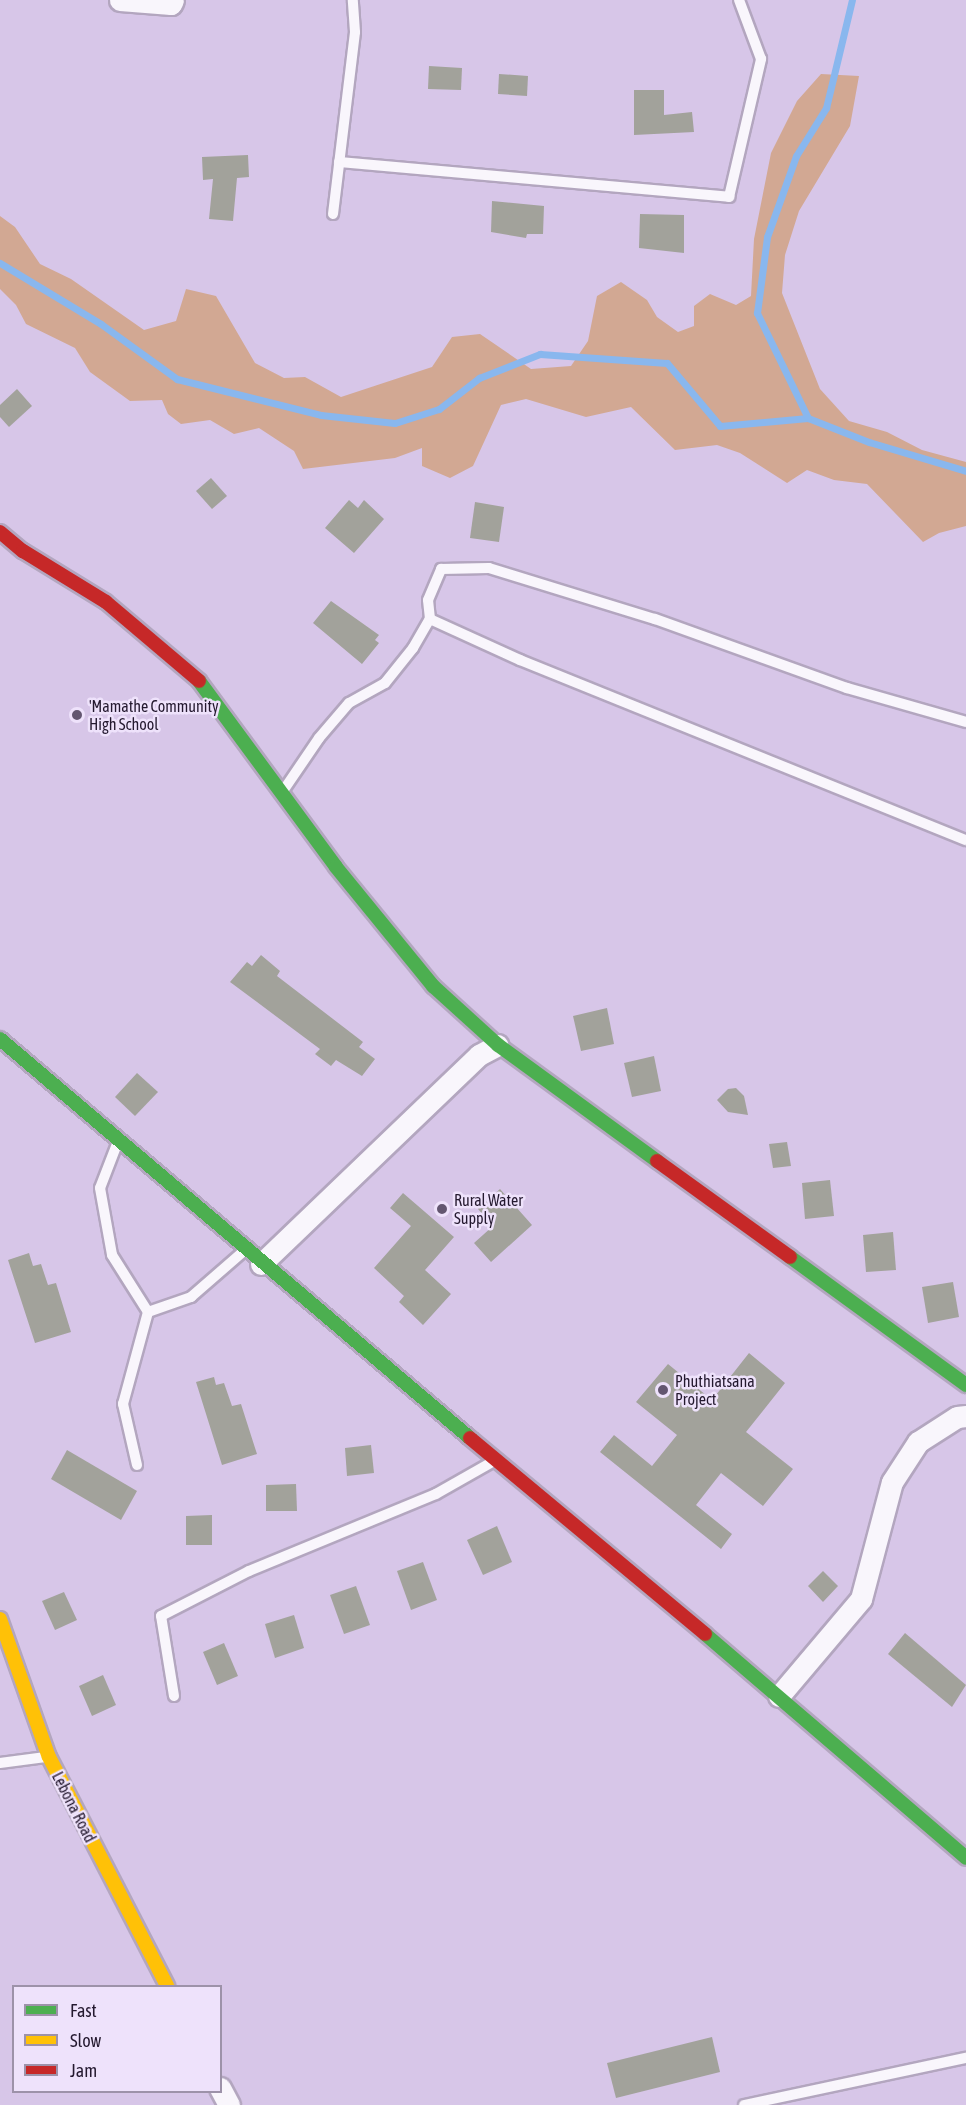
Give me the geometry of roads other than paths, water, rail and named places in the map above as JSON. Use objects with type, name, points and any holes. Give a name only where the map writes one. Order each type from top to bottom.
[{"type":"street","points":[[120,0],[171,4],[173,0]]},
{"type":"street","points":[[0,532],[23,551],[106,602],[194,675],[283,791],[336,867],[432,986],[498,1045],[966,1385]]},
{"type":"street","points":[[0,1039],[261,1264],[779,1696],[966,1858]]},
{"type":"street","points":[[261,1264],[479,1055],[498,1045]]},
{"type":"street","points":[[779,1696],[861,1599],[892,1482],[918,1442],[957,1418],[966,1416]]},
{"type":"street","name":"Lebona Road","points":[[0,1619],[49,1757],[166,1985]]},
{"type":"lane","points":[[333,214],[354,32],[353,0]]},
{"type":"lane","points":[[339,162],[729,197],[761,59],[739,0]]},
{"type":"lane","points":[[283,791],[319,738],[349,703],[385,683],[430,619],[428,600],[441,569],[489,568],[655,619],[847,688],[966,722]]},
{"type":"lane","points":[[430,619],[520,660],[966,840]]},
{"type":"lane","points":[[118,1141],[100,1188],[112,1255],[148,1312],[123,1404],[137,1465]]},
{"type":"lane","points":[[148,1312],[191,1297],[246,1250]]},
{"type":"lane","points":[[174,1696],[161,1616],[249,1571],[436,1494],[497,1460]]},
{"type":"lane","points":[[0,1763],[49,1757]]},
{"type":"lane","points":[[744,2105],[966,2058]]},
{"type":"waterway","points":[[808,418],[757,313],[767,237],[796,156],[826,108],[852,0]]},
{"type":"waterway","points":[[0,263],[101,324],[177,379],[321,415],[395,423],[439,409],[479,378],[540,354],[667,363],[720,426],[808,418],[869,442],[966,471]]},
{"type":"place","name":"'Mamathe Community High School","points":[[77,715]]},
{"type":"place","name":"Rural Water Supply","points":[[442,1209]]},
{"type":"place","name":"Phuthiatsana Project","points":[[663,1390]]}]
